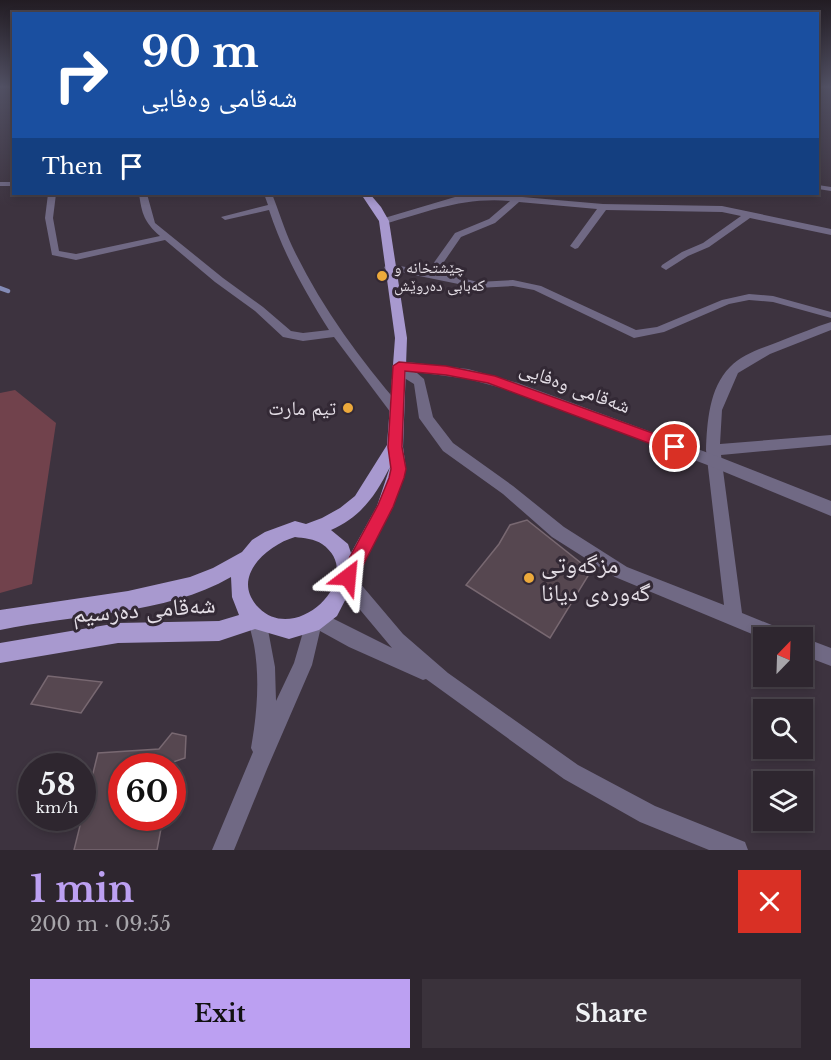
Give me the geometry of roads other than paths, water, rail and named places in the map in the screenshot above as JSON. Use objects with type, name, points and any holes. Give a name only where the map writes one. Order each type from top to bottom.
[{"type":"main road","points":[[366,195],[378,209],[384,221],[400,338],[395,447],[398,469],[382,515],[347,579],[340,598],[316,620],[300,627],[270,626],[256,619],[242,601],[239,591],[243,568],[248,558],[257,547],[275,535],[295,530],[309,530],[336,520],[366,495],[384,461],[395,447]]},
{"type":"main road","points":[[309,530],[330,538],[338,545],[347,566],[347,579]]},
{"type":"main road","points":[[0,620],[173,591],[220,574],[248,558]]},
{"type":"main road","name":"شەقامی دەرسیم","points":[[0,653],[118,633],[219,631],[256,619]]},
{"type":"street","points":[[52,195],[49,218],[55,253],[76,256],[168,237]]},
{"type":"street","points":[[144,195],[146,211],[151,224],[219,280],[259,309],[287,334],[303,338],[337,333]]},
{"type":"street","points":[[270,195],[272,207],[288,248],[309,289],[337,333],[396,410]]},
{"type":"street","points":[[384,221],[471,197],[603,207],[722,209],[831,232]]},
{"type":"street","points":[[431,274],[458,236],[492,220],[518,199]]},
{"type":"street","points":[[225,217],[272,207]]},
{"type":"street","points":[[575,246],[603,207]]},
{"type":"street","points":[[666,267],[706,244],[749,214]]},
{"type":"street","points":[[389,267],[478,285],[513,283],[537,288],[634,334],[663,331],[707,308],[741,297],[771,300],[831,315]]},
{"type":"street","points":[[734,618],[715,456],[713,417],[725,385],[735,369],[757,356],[831,326]]},
{"type":"street","points":[[399,369],[420,382],[426,417],[439,437],[558,532],[621,572],[756,627]]},
{"type":"street","name":"شەقامی وەفایی","points":[[399,369],[468,374],[513,386],[715,456],[831,509]]},
{"type":"street","points":[[715,456],[831,440]]},
{"type":"street","points":[[347,579],[398,640],[441,680]]},
{"type":"street","points":[[256,619],[264,647],[268,685],[267,710],[258,764]]},
{"type":"street","points":[[224,850],[258,764],[303,665],[316,620],[355,641],[406,662],[441,680],[590,783],[648,814],[737,850]]},
{"type":"street","points":[[813,650],[831,657]]},
{"type":"waterway","points":[[0,288],[8,291]]},
{"type":"place","name":"چێشتخانە و کەبابی دەروێش","points":[[382,276]]},
{"type":"place","name":"تیم مارت","points":[[348,408]]},
{"type":"place","name":"مزگەوتی گەورەی دیانا","points":[[529,578]]}]
